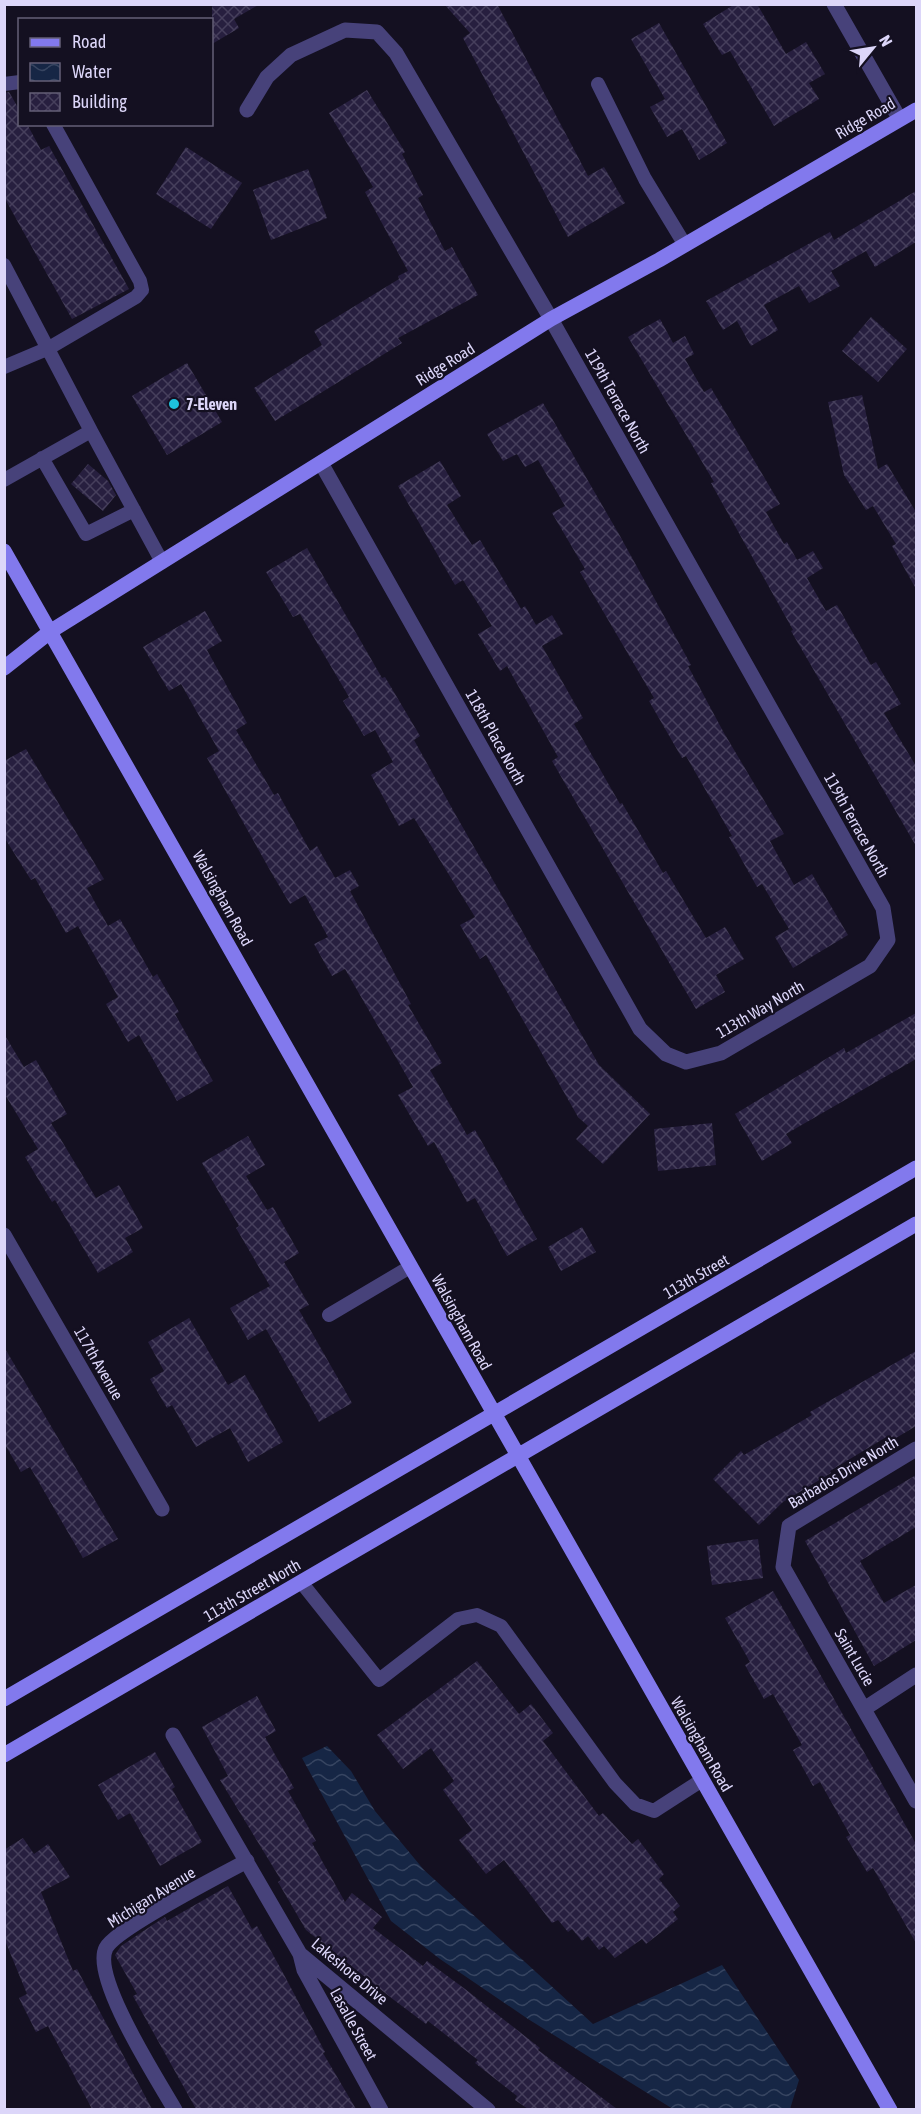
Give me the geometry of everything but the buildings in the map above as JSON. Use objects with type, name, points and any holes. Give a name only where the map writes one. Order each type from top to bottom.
[{"type":"street","points":[[834,4],[899,118]]},
{"type":"street","name":"119th Terrace North","points":[[247,110],[267,77],[291,55],[345,30],[377,32],[396,53],[551,319],[883,908],[888,940]]},
{"type":"street","name":"Ridge Road","points":[[4,668],[51,631],[551,319],[685,245],[916,110]]},
{"type":"street","name":"118th Place North","points":[[321,463],[639,1029]]},
{"type":"street","name":"Walsingham Road","points":[[4,550],[890,2109]]},
{"type":"street","name":"113th Way North","points":[[639,1029],[666,1054],[686,1062],[721,1053],[870,966],[888,940]]},
{"type":"street","name":"113th Street","points":[[494,1415],[916,1168]]},
{"type":"street","points":[[517,1456],[916,1224]]},
{"type":"street","name":"117th Avenue","points":[[4,1235],[162,1509]]},
{"type":"street","name":"113th Street North","points":[[4,1698],[494,1415]]},
{"type":"street","name":"Barbados Drive North","points":[[789,1526],[916,1449]]},
{"type":"street","name":"113th Street North","points":[[4,1755],[517,1456]]},
{"type":"street","name":"Saint Lucie","points":[[789,1526],[783,1568],[916,1801]]},
{"type":"street","points":[[864,1709],[916,1675]]},
{"type":"street","name":"Lakeshore Drive","points":[[173,1734],[300,1954],[488,2109]]},
{"type":"street","name":"Michigan Avenue","points":[[175,2109],[114,2000],[102,1962],[106,1948],[142,1920],[247,1861]]},
{"type":"street","name":"Lasalle Street","points":[[300,1954],[304,1970],[381,2109]]},
{"type":"lane","points":[[598,84],[645,179],[685,245]]},
{"type":"lane","points":[[4,367],[49,348],[136,297],[142,290],[140,281],[54,126]]},
{"type":"lane","points":[[4,265],[162,562]]},
{"type":"lane","points":[[4,480],[91,431]]},
{"type":"lane","points":[[42,458],[86,534],[134,510]]},
{"type":"lane","points":[[329,1315],[410,1267]]},
{"type":"lane","points":[[301,1582],[379,1680],[458,1619],[477,1615],[501,1626],[615,1783],[635,1804],[654,1810],[702,1780]]},
{"type":"water","points":[[327,1746],[351,1771],[375,1811],[424,1870],[593,2024],[722,1965],[799,2080],[790,2109],[673,2109],[528,2019],[440,1959],[391,1921],[302,1758]]},
{"type":"place","name":"7-Eleven","points":[[174,404]]}]
